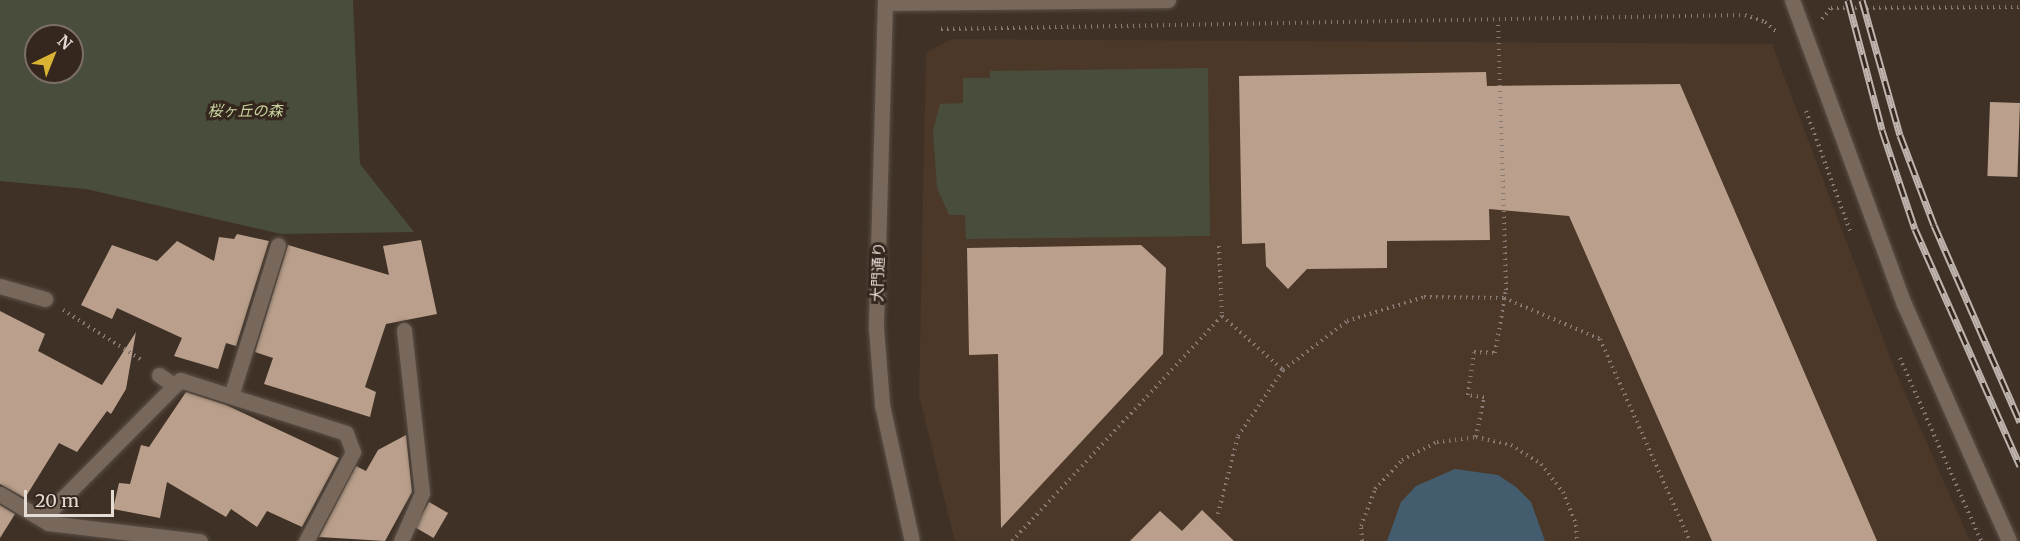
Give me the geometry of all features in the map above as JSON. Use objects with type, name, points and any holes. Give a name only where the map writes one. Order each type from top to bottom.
[{"type":"street","points":[[885,2],[1168,0]]},
{"type":"street","points":[[1792,0],[1905,304],[2009,541]]},
{"type":"street","name":"大門通り","points":[[885,2],[876,328],[882,405],[912,541]]},
{"type":"street","points":[[231,396],[278,245]]},
{"type":"street","points":[[0,286],[45,299]]},
{"type":"street","points":[[401,541],[422,493],[404,330]]},
{"type":"street","points":[[159,375],[172,384]]},
{"type":"street","points":[[42,519],[172,384],[180,380],[346,433],[353,452],[306,541]]},
{"type":"street","points":[[0,494],[42,519],[200,541]]},
{"type":"path","points":[[1825,31],[1821,21],[1831,8],[2020,7]]},
{"type":"path","points":[[941,29],[1745,15],[1765,22],[1783,38]]},
{"type":"path","points":[[1476,437],[1484,397],[1468,394],[1474,352],[1495,353],[1504,298],[1498,20]]},
{"type":"path","points":[[1803,100],[1852,237]]},
{"type":"path","points":[[1011,541],[1222,316],[1219,246]]},
{"type":"path","points":[[1218,514],[1238,436],[1283,370],[1347,321],[1424,297],[1504,298],[1600,339],[1690,541]]},
{"type":"path","points":[[45,299],[130,349],[159,375]]},
{"type":"path","points":[[1222,316],[1283,370]]},
{"type":"path","points":[[1898,354],[1981,541]]},
{"type":"path","points":[[1362,541],[1361,526],[1376,489],[1402,460],[1437,442],[1476,437],[1511,445],[1541,464],[1563,492],[1576,525],[1577,541]]},
{"type":"shaded area","points":[[951,39],[1772,44],[1894,368],[1970,541],[955,541],[919,396],[926,53]]},
{"type":"green space","name":"桜ヶ丘の森","points":[[0,0],[353,0],[360,164],[414,232],[281,234],[86,189],[0,181]]},
{"type":"green space","points":[[1208,68],[1210,236],[966,239],[965,215],[949,215],[937,188],[933,131],[940,104],[963,103],[963,78],[990,78],[990,71]]},
{"type":"water","points":[[1455,469],[1498,475],[1516,487],[1531,502],[1545,541],[1387,541],[1401,502],[1416,486]]},
{"type":"building","points":[[1486,72],[1487,86],[1680,84],[1877,541],[1712,541],[1569,216],[1489,209],[1490,240],[1387,241],[1387,268],[1307,269],[1288,289],[1266,266],[1265,243],[1242,244],[1239,76]]},
{"type":"building","points":[[1990,102],[2020,103],[2017,177],[1987,176]]},
{"type":"building","points":[[237,234],[269,241],[236,346],[226,343],[218,369],[174,356],[182,338],[117,308],[112,319],[81,305],[112,245],[157,261],[177,241],[214,261],[219,237],[234,239]]},
{"type":"building","points":[[421,240],[437,314],[386,324],[365,387],[376,392],[370,417],[264,384],[273,358],[255,352],[288,245],[389,275],[383,246]]},
{"type":"building","points":[[1141,245],[1166,268],[1163,354],[1001,528],[998,354],[969,355],[967,248]]},
{"type":"building","points":[[0,311],[45,334],[38,351],[102,385],[136,332],[126,389],[111,414],[107,411],[77,452],[59,443],[25,498],[0,484]]},
{"type":"building","points":[[186,392],[226,405],[339,458],[302,527],[267,511],[257,527],[231,509],[226,517],[167,482],[160,518],[113,509],[119,483],[130,484],[141,445],[149,447]]},
{"type":"building","points":[[406,435],[412,492],[385,541],[319,537],[356,466],[366,471],[378,450]]},
{"type":"building","points":[[429,502],[448,513],[434,538],[414,527]]},
{"type":"building","points":[[0,505],[15,514],[0,538]]},
{"type":"building","points":[[1202,510],[1234,541],[1130,541],[1160,511],[1182,531]]},
{"type":"railway","points":[[1848,0],[1882,130],[1915,229],[2020,466]]},
{"type":"railway","points":[[1862,0],[1900,135],[1934,225],[2020,422]]}]
